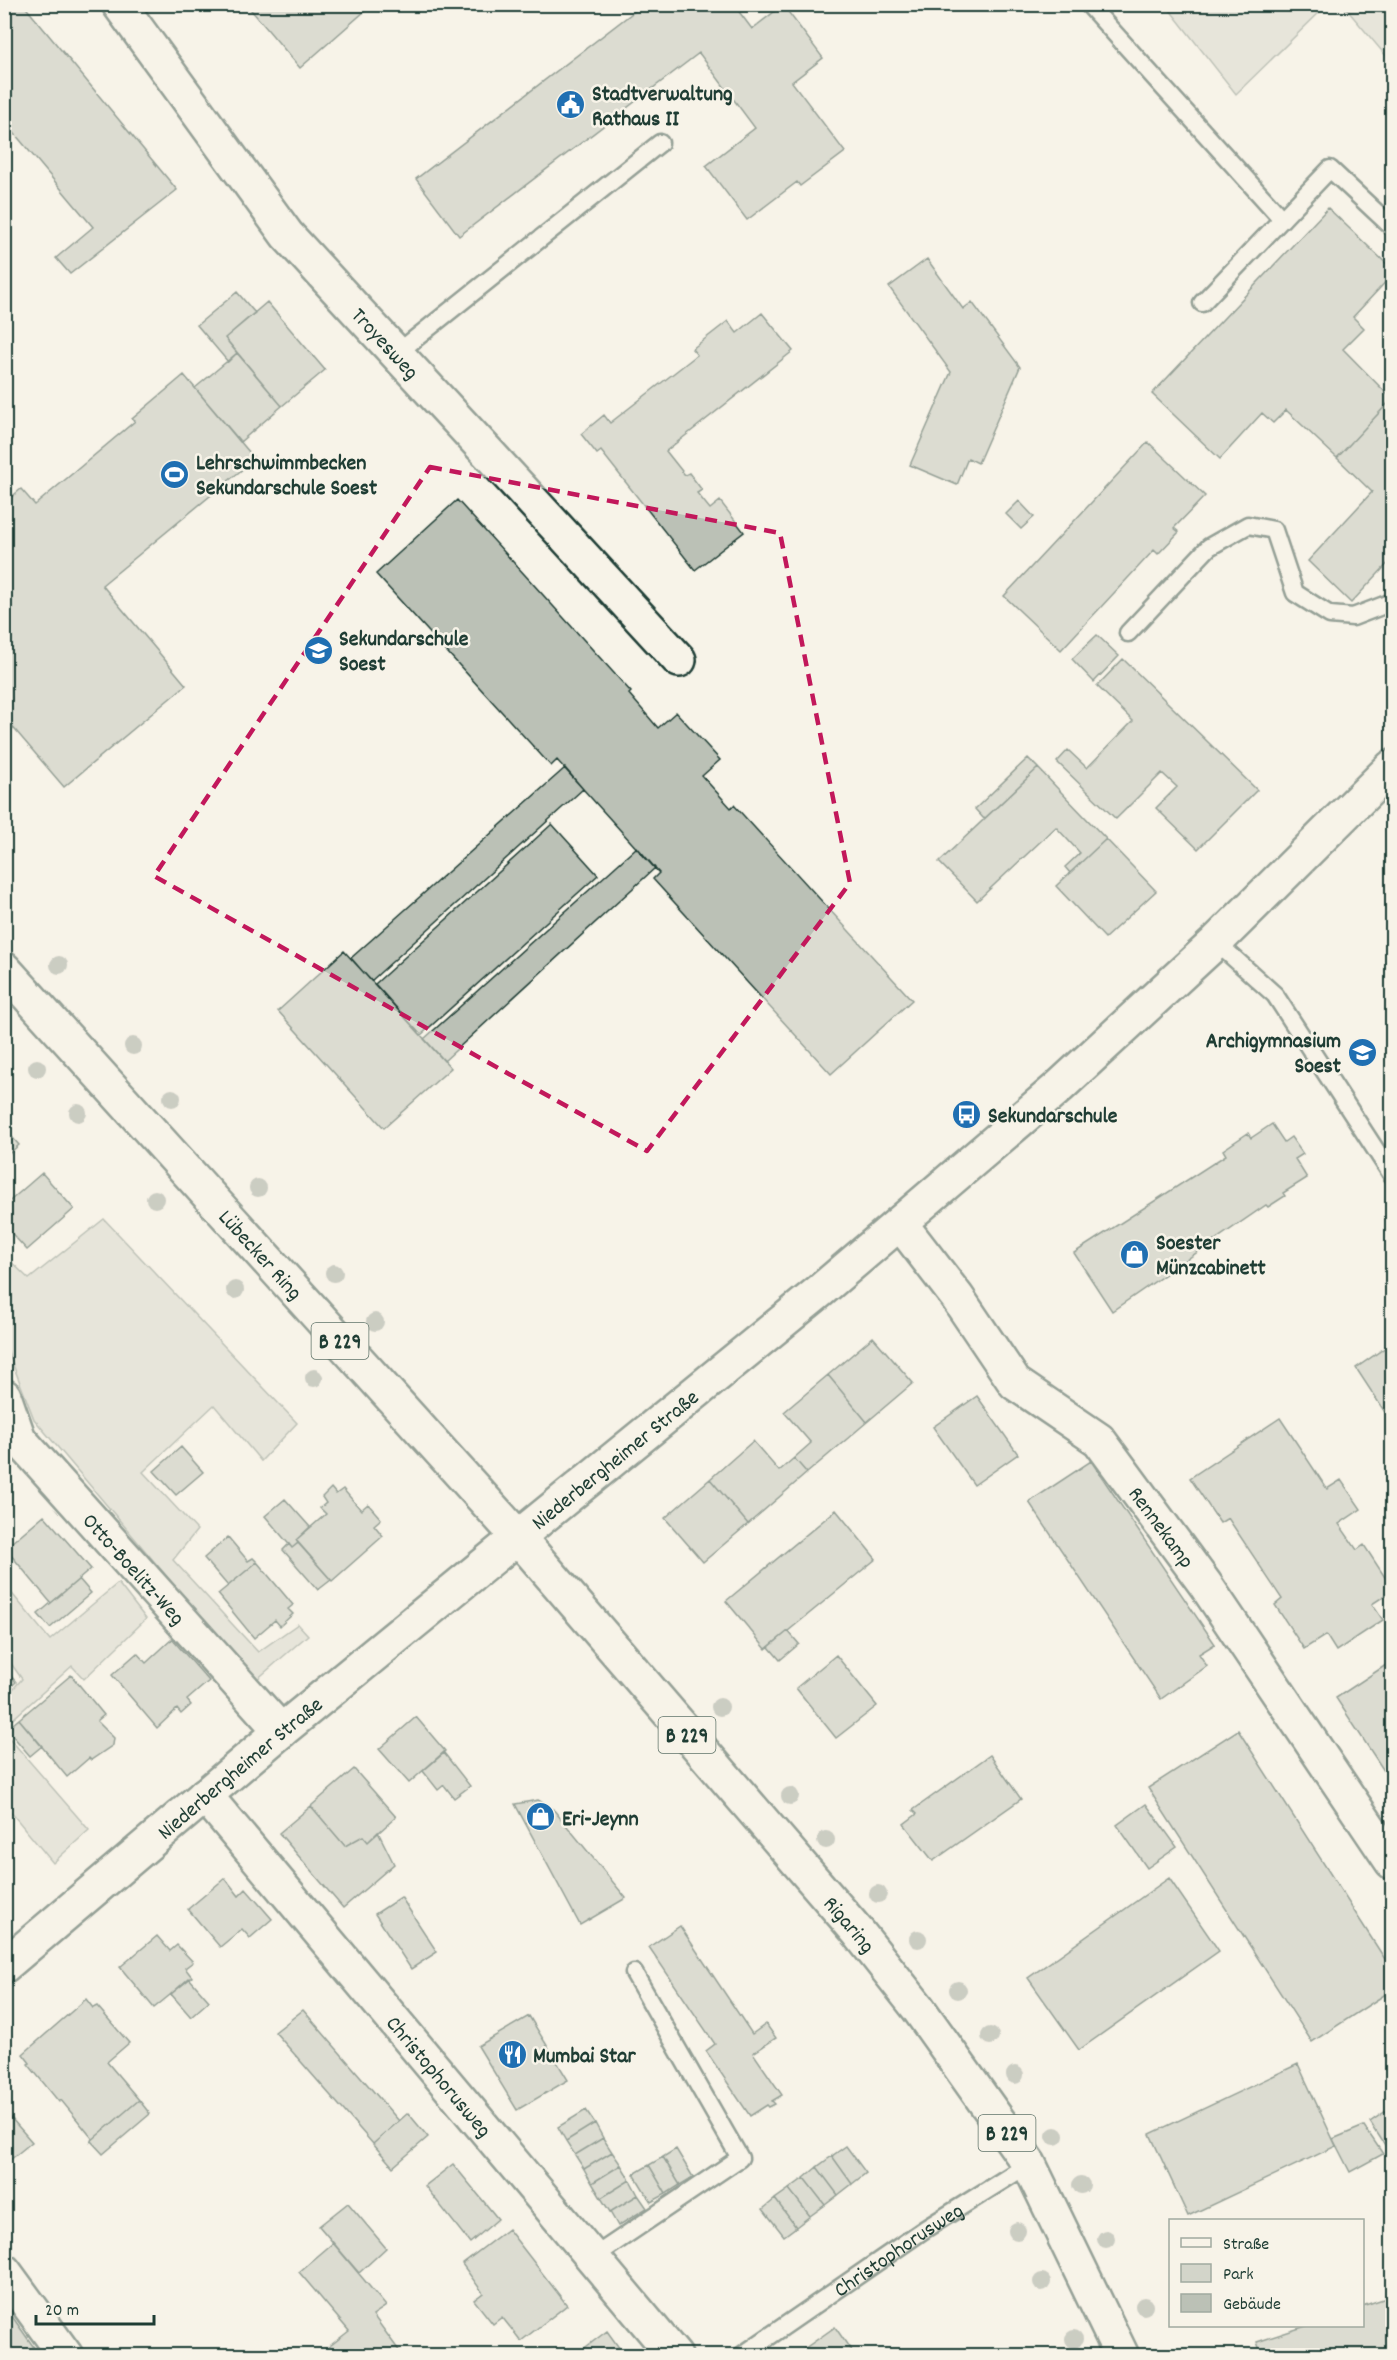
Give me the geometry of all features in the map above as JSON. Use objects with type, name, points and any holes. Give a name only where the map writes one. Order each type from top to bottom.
[{"type":"street","name":"Troyesweg","points":[[120,4],[287,235],[679,660]]},
{"type":"street","name":"Niederbergheimer Straße","points":[[4,1966],[281,1731],[900,1223],[1059,1087],[1216,942],[1392,767]]},
{"type":"street","name":"Lübecker Ring","points":[[4,969],[518,1537]]},
{"type":"street","name":"Rennekamp","points":[[900,1223],[957,1297],[1015,1383],[1099,1440],[1205,1584],[1392,1862]]},
{"type":"street","name":"Otto-Boelitz-Weg","points":[[4,1396],[19,1439],[281,1731]]},
{"type":"street","name":"Rigaring","points":[[518,1537],[858,1932],[918,2008],[1029,2164],[1122,2355]]},
{"type":"street","name":"Christophorusweg","points":[[205,1795],[595,2256],[675,2355]]},
{"type":"street","points":[[4,2271],[66,2355]]},
{"type":"lane","points":[[1088,4],[1282,219]]},
{"type":"lane","points":[[396,354],[660,143]]},
{"type":"lane","points":[[1202,303],[1330,169],[1392,227]]},
{"type":"lane","points":[[1128,633],[1209,547],[1248,525],[1274,530],[1295,593],[1330,615],[1353,616],[1392,602]]},
{"type":"lane","points":[[1216,942],[1275,995],[1392,1175]]},
{"type":"lane","points":[[595,2256],[740,2158],[634,1973]]},
{"type":"lane","name":"Christophorusweg","points":[[741,2355],[926,2229],[1029,2164]]},
{"type":"highlighted area","points":[[430,467],[780,533],[850,883],[647,1151],[154,876]]},
{"type":"green space","points":[[1166,5],[1327,5],[1236,94]]},
{"type":"green space","points":[[1343,5],[1392,5],[1392,63]]},
{"type":"green space","points":[[104,1219],[297,1423],[261,1461],[214,1405],[143,1472],[197,1530],[173,1560],[258,1652],[298,1624],[308,1635],[255,1681],[34,1419],[5,1344],[4,1255],[29,1279]]},
{"type":"green space","points":[[118,1583],[146,1619],[84,1679],[72,1666],[5,1726],[5,1698],[22,1679],[5,1655],[5,1585],[50,1640]]},
{"type":"green space","points":[[4,1732],[89,1830],[53,1863],[5,1805]]},
{"type":"building","points":[[4,4],[23,4],[177,190],[70,274],[56,258],[93,227],[4,121]]},
{"type":"building","points":[[246,4],[373,4],[300,68]]},
{"type":"building","name":"Stadtverwaltung Rathaus II","points":[[644,4],[743,4],[737,9],[752,29],[783,5],[823,58],[792,82],[845,152],[800,186],[797,182],[747,220],[706,166],[755,128],[699,53],[459,236],[416,179]]},
{"type":"building","points":[[1328,208],[1392,269],[1392,275],[1353,317],[1364,328],[1343,349],[1392,399],[1337,458],[1286,410],[1273,423],[1262,413],[1220,459],[1152,394]]},
{"type":"building","points":[[927,259],[963,309],[972,302],[1020,367],[978,463],[968,458],[957,485],[910,465],[951,372],[889,287]]},
{"type":"building","points":[[237,292],[255,313],[225,338],[237,353],[228,362],[197,325]]},
{"type":"building","points":[[267,302],[325,370],[282,406],[225,338]]},
{"type":"building","points":[[762,313],[793,351],[666,451],[685,475],[689,473],[702,490],[697,493],[710,509],[720,501],[744,532],[695,570],[601,451],[597,454],[581,434],[604,415],[610,423],[697,355],[692,349],[728,321],[737,333]]},
{"type":"building","points":[[237,353],[282,406],[240,442],[195,388]]},
{"type":"building","points":[[184,375],[255,459],[102,585],[186,685],[64,787],[4,717],[4,503],[21,489],[35,505],[135,421],[132,419]]},
{"type":"building","points":[[1392,399],[1392,559],[1351,603],[1308,561],[1372,492],[1337,458]]},
{"type":"building","points":[[1148,442],[1205,496],[1174,528],[1179,532],[1158,554],[1154,550],[1061,650],[1004,596]]},
{"type":"building","points":[[457,500],[631,692],[629,694],[658,728],[676,712],[720,760],[702,776],[731,808],[734,805],[912,1000],[831,1074],[653,879],[659,873],[557,760],[551,766],[376,574]]},
{"type":"building","points":[[1019,501],[1034,517],[1021,529],[1006,514]]},
{"type":"building","points":[[1097,635],[1119,656],[1094,682],[1072,659]]},
{"type":"building","points":[[1123,659],[1257,790],[1198,849],[1156,808],[1177,787],[1162,773],[1116,819],[1057,762],[1068,750],[1087,768],[1133,721],[1097,686]]},
{"type":"building","points":[[1028,758],[1038,768],[984,819],[975,809]]},
{"type":"building","points":[[565,768],[583,789],[371,981],[351,958]]},
{"type":"building","points":[[1038,768],[1106,839],[1070,873],[1065,867],[1080,853],[1056,827],[977,901],[939,862]]},
{"type":"building","points":[[552,824],[598,875],[421,1035],[375,984]]},
{"type":"building","points":[[1106,839],[1156,891],[1105,938],[1056,886]]},
{"type":"building","points":[[637,847],[655,868],[444,1061],[424,1039]]},
{"type":"building","points":[[344,951],[451,1068],[384,1128],[278,1011]]},
{"type":"building","points":[[1272,1124],[1284,1142],[1291,1137],[1303,1154],[1295,1159],[1307,1178],[1283,1193],[1285,1196],[1268,1207],[1266,1205],[1112,1311],[1074,1253],[1226,1155],[1223,1150],[1248,1133],[1251,1138]]},
{"type":"building","points":[[4,1128],[19,1145],[4,1158]]},
{"type":"building","points":[[42,1173],[74,1209],[27,1250],[4,1225],[4,1206]]},
{"type":"building","points":[[873,1337],[913,1383],[867,1422],[828,1375]]},
{"type":"building","points":[[1392,1343],[1392,1423],[1356,1368]]},
{"type":"building","points":[[828,1375],[867,1422],[807,1473],[794,1458],[811,1443],[784,1412]]},
{"type":"building","points":[[977,1396],[1018,1454],[974,1485],[933,1427]]},
{"type":"building","points":[[1280,1418],[1327,1489],[1341,1480],[1361,1509],[1339,1524],[1357,1550],[1364,1545],[1392,1588],[1392,1591],[1372,1604],[1383,1620],[1336,1651],[1326,1635],[1304,1649],[1275,1605],[1282,1599],[1228,1518],[1220,1523],[1190,1478]]},
{"type":"building","points":[[753,1441],[779,1471],[794,1458],[807,1473],[748,1524],[710,1479]]},
{"type":"building","points":[[181,1447],[203,1472],[176,1495],[154,1471]]},
{"type":"building","points":[[1091,1461],[1215,1644],[1199,1654],[1207,1666],[1161,1699],[1029,1502]]},
{"type":"building","points":[[710,1479],[748,1524],[703,1562],[665,1518]]},
{"type":"building","points":[[331,1488],[336,1494],[343,1489],[361,1510],[368,1504],[381,1519],[374,1525],[383,1536],[332,1581],[296,1540],[326,1514],[320,1508],[326,1503],[322,1497]]},
{"type":"building","points":[[285,1499],[310,1527],[296,1540],[298,1543],[292,1548],[265,1516]]},
{"type":"building","points":[[836,1510],[876,1559],[766,1649],[726,1601]]},
{"type":"building","points":[[44,1515],[91,1569],[51,1603],[5,1548]]},
{"type":"building","points":[[228,1537],[248,1561],[253,1558],[257,1562],[228,1586],[204,1558]]},
{"type":"building","points":[[298,1543],[331,1580],[318,1590],[283,1550],[289,1544],[292,1548]]},
{"type":"building","points":[[257,1562],[293,1605],[288,1609],[293,1614],[280,1626],[275,1620],[254,1638],[218,1594]]},
{"type":"building","points":[[79,1579],[91,1593],[50,1628],[38,1614]]},
{"type":"building","points":[[788,1631],[799,1644],[780,1660],[769,1647]]},
{"type":"building","points":[[172,1639],[209,1681],[187,1700],[191,1705],[181,1714],[177,1709],[157,1728],[112,1675],[137,1653],[146,1663]]},
{"type":"building","points":[[836,1655],[877,1706],[836,1738],[796,1688]]},
{"type":"building","points":[[1392,1661],[1392,1783],[1336,1698]]},
{"type":"building","points":[[4,1668],[16,1682],[4,1693]]},
{"type":"building","points":[[71,1675],[104,1715],[97,1721],[114,1738],[113,1745],[91,1760],[89,1758],[67,1777],[19,1719]]},
{"type":"building","points":[[416,1717],[445,1751],[409,1783],[379,1749]]},
{"type":"building","points":[[19,1719],[42,1746],[30,1756],[7,1729]]},
{"type":"building","points":[[1238,1730],[1392,1970],[1392,1990],[1312,2042],[1148,1788]]},
{"type":"building","points":[[444,1753],[470,1786],[454,1798],[444,1785],[438,1790],[423,1771]]},
{"type":"building","points":[[990,1755],[1021,1799],[933,1861],[904,1824],[917,1814],[913,1810]]},
{"type":"building","points":[[354,1769],[396,1817],[368,1842],[363,1836],[345,1846],[311,1806]]},
{"type":"building","points":[[538,1800],[553,1809],[626,1898],[580,1925],[515,1804]]},
{"type":"building","points":[[1146,1804],[1177,1847],[1147,1868],[1117,1825]]},
{"type":"building","points":[[311,1806],[345,1846],[363,1836],[368,1842],[378,1832],[394,1864],[343,1908],[279,1833]]},
{"type":"building","points":[[225,1878],[239,1896],[246,1889],[272,1919],[250,1938],[242,1929],[220,1947],[188,1909]]},
{"type":"building","points":[[1169,1878],[1219,1951],[1079,2050],[1028,1978]]},
{"type":"building","points":[[401,1897],[437,1952],[411,1969],[375,1914]]},
{"type":"building","points":[[680,1926],[752,2034],[766,2024],[776,2038],[753,2053],[782,2095],[772,2101],[775,2104],[769,2107],[767,2105],[750,2116],[706,2051],[715,2044],[649,1947]]},
{"type":"building","points":[[157,1936],[170,1951],[177,1945],[193,1962],[185,1968],[192,1977],[154,2008],[120,1967]]},
{"type":"building","points":[[189,1978],[209,2001],[191,2017],[171,1994]]},
{"type":"building","points":[[86,1999],[93,2008],[97,2006],[129,2043],[107,2062],[139,2100],[91,2141],[92,2138],[61,2100],[59,2102],[28,2064],[30,2063],[23,2054]]},
{"type":"building","points":[[303,2010],[399,2121],[373,2144],[275,2032]]},
{"type":"building","points":[[529,2016],[568,2080],[517,2110],[478,2046]]},
{"type":"building","points":[[1298,2064],[1336,2146],[1188,2216],[1150,2134]]},
{"type":"building","points":[[139,2100],[150,2114],[103,2154],[91,2141]]},
{"type":"building","points":[[1392,2107],[1392,2156],[1370,2122]]},
{"type":"building","points":[[4,2110],[32,2142],[4,2165]]},
{"type":"building","points":[[586,2110],[595,2123],[566,2141],[558,2127]]},
{"type":"building","points":[[408,2113],[428,2137],[393,2167],[373,2144]]},
{"type":"building","points":[[595,2123],[603,2138],[575,2155],[566,2141]]},
{"type":"building","points":[[1364,2126],[1383,2154],[1350,2172],[1333,2139]]},
{"type":"building","points":[[603,2138],[612,2152],[584,2169],[575,2155]]},
{"type":"building","points":[[846,2146],[866,2173],[852,2184],[832,2156]]},
{"type":"building","points":[[676,2149],[693,2177],[680,2185],[663,2157]]},
{"type":"building","points":[[612,2152],[621,2165],[592,2183],[584,2169]]},
{"type":"building","points":[[832,2156],[852,2184],[838,2195],[817,2167]]},
{"type":"building","points":[[663,2157],[680,2185],[666,2194],[649,2165]]},
{"type":"building","points":[[453,2164],[498,2219],[470,2243],[425,2186]]},
{"type":"building","points":[[621,2165],[630,2180],[601,2198],[592,2183]]},
{"type":"building","points":[[649,2165],[666,2194],[651,2202],[634,2174]]},
{"type":"building","points":[[817,2167],[838,2195],[825,2205],[804,2178]]},
{"type":"building","points":[[804,2178],[825,2205],[810,2216],[789,2189]]},
{"type":"building","points":[[630,2180],[638,2195],[610,2212],[601,2198]]},
{"type":"building","points":[[789,2189],[810,2216],[796,2227],[775,2199]]},
{"type":"building","points":[[638,2195],[647,2208],[618,2226],[610,2212]]},
{"type":"building","points":[[775,2199],[796,2227],[784,2236],[763,2209]]},
{"type":"building","points":[[348,2203],[386,2248],[359,2273],[319,2226]]},
{"type":"building","points":[[508,2229],[567,2305],[521,2341],[502,2317],[493,2324],[474,2300],[483,2293],[462,2264]]},
{"type":"building","points":[[333,2243],[386,2306],[373,2315],[403,2356],[317,2356],[349,2331],[299,2272]]},
{"type":"building","points":[[1392,2296],[1392,2356],[1262,2356],[1257,2342],[1303,2327],[1364,2327],[1364,2305]]},
{"type":"building","points":[[4,2305],[40,2356],[4,2356]]},
{"type":"building","points":[[835,2327],[855,2356],[794,2356]]},
{"type":"building","points":[[607,2331],[625,2356],[574,2356]]},
{"type":"place","name":"Stadtverwaltung Rathaus II","points":[[571,105]]},
{"type":"place","name":"Lehrschwimmbecken Sekundarschule Soest","points":[[175,474]]},
{"type":"place","name":"Sekundarschule Soest","points":[[318,650]]},
{"type":"place","name":"Archigymnasium Soest","points":[[1362,1052]]},
{"type":"place","name":"Sekundarschule","points":[[967,1114]]},
{"type":"place","name":"Soester Münzcabinett","points":[[1135,1254]]},
{"type":"place","name":"Eri-Jeynn","points":[[541,1817]]},
{"type":"place","name":"Mumbai Star","points":[[512,2054]]}]
